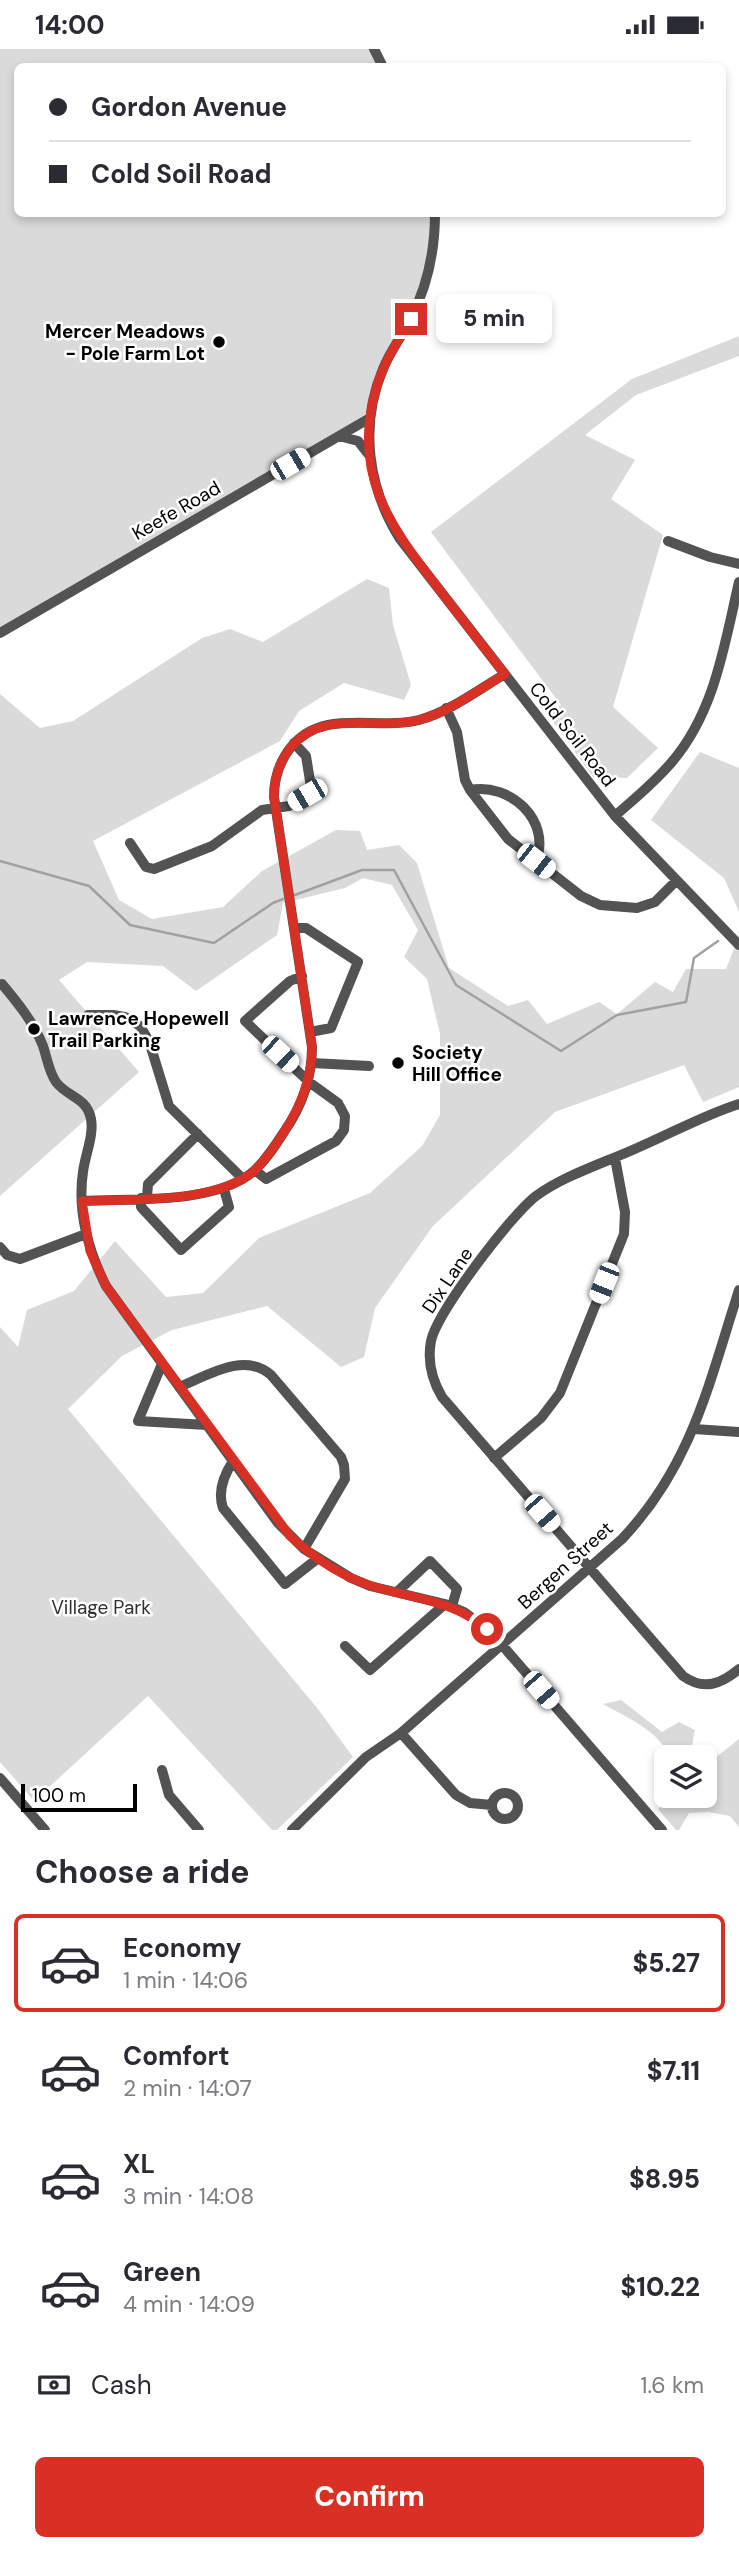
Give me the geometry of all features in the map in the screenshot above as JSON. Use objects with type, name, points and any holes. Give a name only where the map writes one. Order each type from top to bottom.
[{"type":"street","name":"Cold Soil Road","points":[[435,217],[434,244],[426,281],[411,319],[377,384],[370,418],[370,458],[378,495],[392,526],[615,815],[739,945]]},
{"type":"street","name":"Keefe Road","points":[[0,633],[370,418]]},
{"type":"street","points":[[338,436],[358,441],[370,458]]},
{"type":"street","points":[[668,541],[739,564]]},
{"type":"street","points":[[615,815],[672,762],[699,722],[718,675],[739,582]]},
{"type":"street","points":[[82,1201],[198,1195],[224,1189],[243,1179],[255,1170],[286,1128],[309,1081],[312,1063],[310,1032],[274,786],[281,762],[294,743],[307,733],[327,725],[405,723],[432,715],[505,674]]},
{"type":"street","points":[[446,708],[457,732],[465,780],[470,790],[508,839],[581,896],[607,906],[627,909],[645,906],[661,896],[676,881]]},
{"type":"street","points":[[130,843],[146,867],[154,869],[212,846],[262,810],[289,806],[310,791],[306,755],[294,743]]},
{"type":"street","points":[[470,790],[487,789],[524,805],[533,818],[541,845],[536,861]]},
{"type":"street","points":[[294,928],[306,928],[358,962],[331,1028],[310,1032]]},
{"type":"street","points":[[255,1170],[266,1179],[332,1143],[340,1136],[345,1122],[338,1103],[309,1081],[245,1021],[290,981],[302,976]]},
{"type":"street","points":[[2,984],[36,1030],[56,1082],[82,1101],[91,1116],[91,1134],[82,1175],[82,1201],[90,1251],[106,1286],[278,1523],[317,1559],[351,1578],[448,1605],[476,1619],[502,1645],[662,1830]]},
{"type":"street","points":[[88,1015],[113,1014],[125,1017],[140,1026],[149,1041],[169,1106],[243,1179]]},
{"type":"street","points":[[312,1063],[369,1066]]},
{"type":"street","name":"Dix Lane","points":[[739,1104],[552,1186],[524,1206],[506,1225],[435,1328],[429,1353],[432,1375],[442,1397],[690,1681],[713,1685],[728,1679],[739,1669]]},
{"type":"street","points":[[198,1135],[148,1184],[141,1207],[181,1250],[229,1207],[224,1189]]},
{"type":"street","points":[[494,1458],[541,1418],[565,1383],[624,1234],[625,1212],[615,1158]]},
{"type":"street","points":[[0,1247],[7,1255],[20,1259],[86,1234]]},
{"type":"street","name":"Bergen Street","points":[[292,1830],[366,1757],[401,1733],[622,1539],[654,1502],[682,1456],[694,1429],[739,1290]]},
{"type":"street","points":[[162,1364],[138,1421],[207,1425]]},
{"type":"street","points":[[179,1387],[235,1365],[259,1367],[271,1375],[341,1458],[345,1479],[304,1549]]},
{"type":"street","points":[[694,1429],[739,1432]]},
{"type":"street","points":[[233,1461],[220,1493],[223,1508],[285,1584],[317,1559]]},
{"type":"street","points":[[345,1646],[370,1670],[448,1605],[457,1588],[430,1561],[397,1592]]},
{"type":"street","points":[[401,1733],[456,1795],[470,1803],[492,1805]]},
{"type":"street","points":[[162,1770],[169,1795],[199,1830]]},
{"type":"street","points":[[0,1778],[45,1830]]},
{"type":"green space","points":[[0,49],[374,49],[381,63],[14,63],[14,217],[435,217],[431,262],[391,353],[370,418],[0,633]]},
{"type":"green space","points":[[739,336],[739,356],[636,395],[585,435],[635,460],[611,499],[663,535],[613,707],[658,748],[627,778],[593,777],[549,716],[561,705],[431,532],[632,379]]},
{"type":"green space","name":"Village Park","points":[[367,579],[389,588],[393,625],[411,685],[404,700],[344,683],[299,711],[280,741],[93,841],[119,900],[152,919],[223,907],[262,871],[336,830],[360,831],[367,850],[399,845],[417,863],[449,968],[508,1006],[528,1000],[547,1024],[599,1002],[617,1014],[655,982],[673,992],[686,969],[726,969],[739,936],[739,1087],[703,1102],[684,1065],[555,1112],[433,1226],[375,1308],[364,1357],[341,1367],[267,1306],[172,1330],[122,1356],[68,1409],[318,1709],[353,1757],[277,1830],[272,1830],[148,1696],[34,1801],[0,1762],[0,1327],[18,1347],[27,1310],[74,1291],[115,1241],[166,1297],[203,1293],[259,1238],[370,1193],[422,1146],[440,1115],[440,1034],[427,979],[404,957],[418,930],[392,885],[363,878],[345,888],[283,903],[277,935],[196,991],[163,966],[87,962],[59,980],[139,1072],[0,1196],[0,694],[40,728],[73,721],[202,638],[230,629],[263,642]]},
{"type":"green space","points":[[700,752],[739,768],[739,912],[724,878],[651,820]]},
{"type":"green space","points":[[621,1700],[662,1732],[679,1722],[695,1730],[692,1745],[663,1745],[631,1719],[603,1704]]},
{"type":"green space","points":[[739,1739],[739,1827],[730,1816],[708,1812],[689,1813],[679,1830],[676,1830],[658,1809],[717,1808],[717,1756]]},
{"type":"waterway","points":[[0,861],[89,886],[130,925],[214,943],[283,899]]},
{"type":"waterway","points":[[295,895],[362,870],[394,870],[456,985],[561,1051],[617,1015],[686,1002],[694,958],[718,941]]},
{"type":"place","name":"Mercer Meadows - Pole Farm Lot","points":[[219,342]]},
{"type":"place","name":"Lawrence Hopewell Trail Parking","points":[[34,1029]]},
{"type":"place","name":"Society Hill Office","points":[[398,1063]]},
{"type":"route","points":[[411,319],[377,384],[370,418],[369,441],[373,478],[392,526],[505,674],[432,715],[405,723],[327,725],[307,733],[287,752],[276,774],[274,797],[312,1047],[312,1063],[305,1094],[268,1155],[255,1170],[231,1186],[198,1195],[82,1201],[83,1220],[90,1251],[106,1286],[290,1536],[336,1571],[370,1586],[452,1606],[476,1619],[487,1629]]}]
